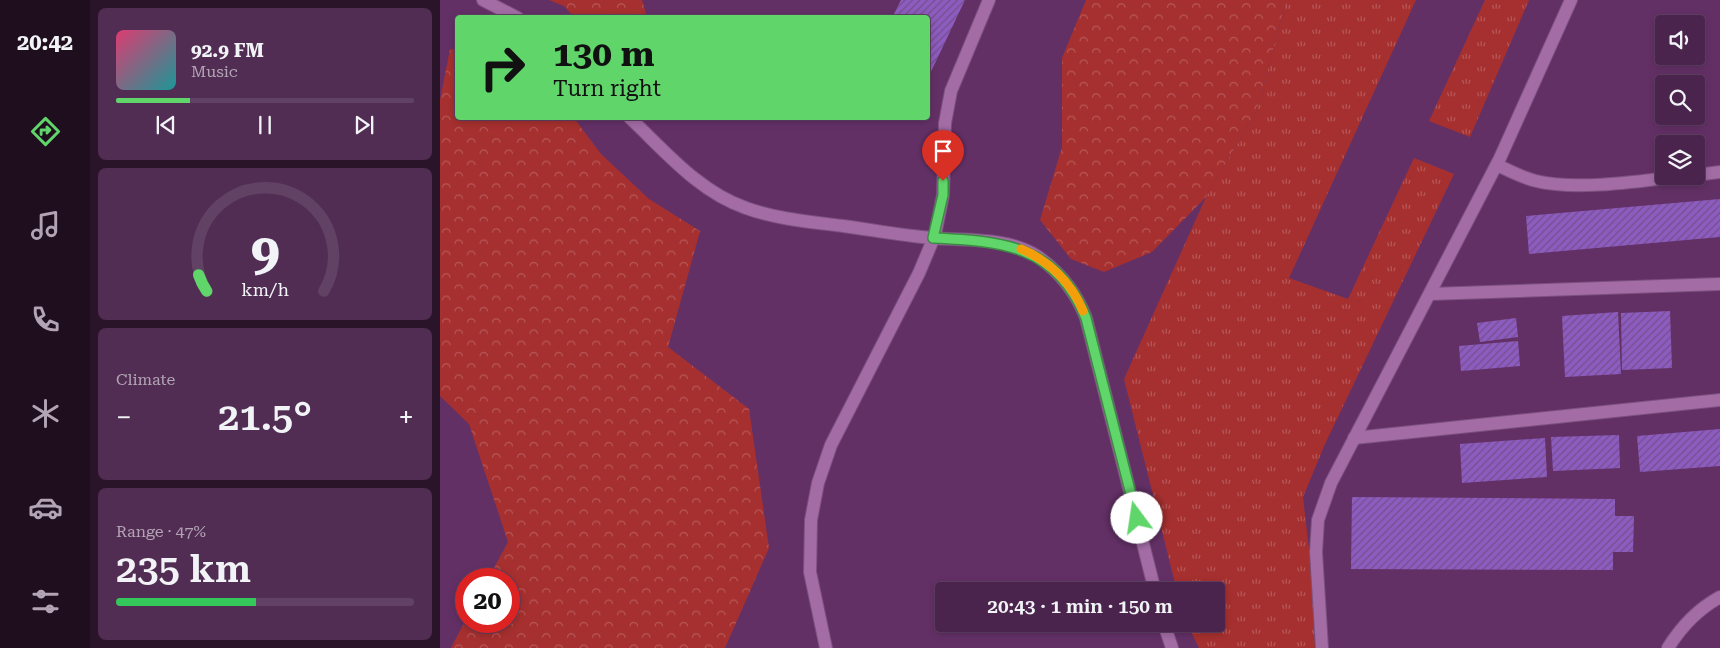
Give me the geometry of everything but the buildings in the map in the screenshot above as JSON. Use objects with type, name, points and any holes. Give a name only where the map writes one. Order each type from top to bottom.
[{"type":"street","points":[[483,0],[512,15]]},
{"type":"street","points":[[826,648],[810,572],[811,520],[818,483],[831,444],[919,273],[933,238],[943,195],[945,123],[951,91],[989,0]]},
{"type":"street","points":[[1322,648],[1316,552],[1318,520],[1331,483],[1497,166],[1571,0]]},
{"type":"street","points":[[632,120],[697,181],[718,196],[746,209],[793,219],[933,238],[975,240],[1015,247],[1036,256],[1066,282],[1079,300],[1088,327],[1153,582]]},
{"type":"street","points":[[1497,166],[1535,181],[1558,185],[1655,179]]},
{"type":"street","points":[[1705,174],[1720,172]]},
{"type":"street","points":[[1430,294],[1720,284]]},
{"type":"street","points":[[1354,438],[1720,400]]},
{"type":"street","points":[[1668,648],[1676,635],[1698,611],[1720,597]]},
{"type":"street","points":[[1167,632],[1172,648]]},
{"type":"green space","points":[[549,0],[642,0],[646,15],[572,15],[564,6]]},
{"type":"green space","points":[[1086,0],[1286,0],[1257,110],[1206,197],[1152,252],[1104,272],[1071,259],[1040,220],[1062,147],[1062,58]]},
{"type":"green space","points":[[1286,0],[1416,0],[1289,278],[1348,299],[1414,158],[1454,174],[1325,444],[1303,497],[1312,576],[1315,648],[1199,648],[1191,632],[1225,632],[1225,582],[1175,582],[1124,379],[1206,197],[1257,110]]},
{"type":"green space","points":[[1485,0],[1529,0],[1470,137],[1429,121]]},
{"type":"green space","points":[[450,49],[455,50],[455,120],[576,120],[601,154],[649,199],[700,231],[668,347],[749,409],[769,548],[725,648],[451,648],[459,633],[520,633],[520,568],[494,568],[508,542],[469,424],[440,396],[440,100]]},
{"type":"slow traffic","points":[[1021,249],[1036,256],[1066,282],[1079,300],[1083,311]]},
{"type":"route","points":[[943,181],[943,195],[933,238],[975,240],[1015,247],[1036,256],[1066,282],[1079,300],[1086,318],[1137,518]]}]
